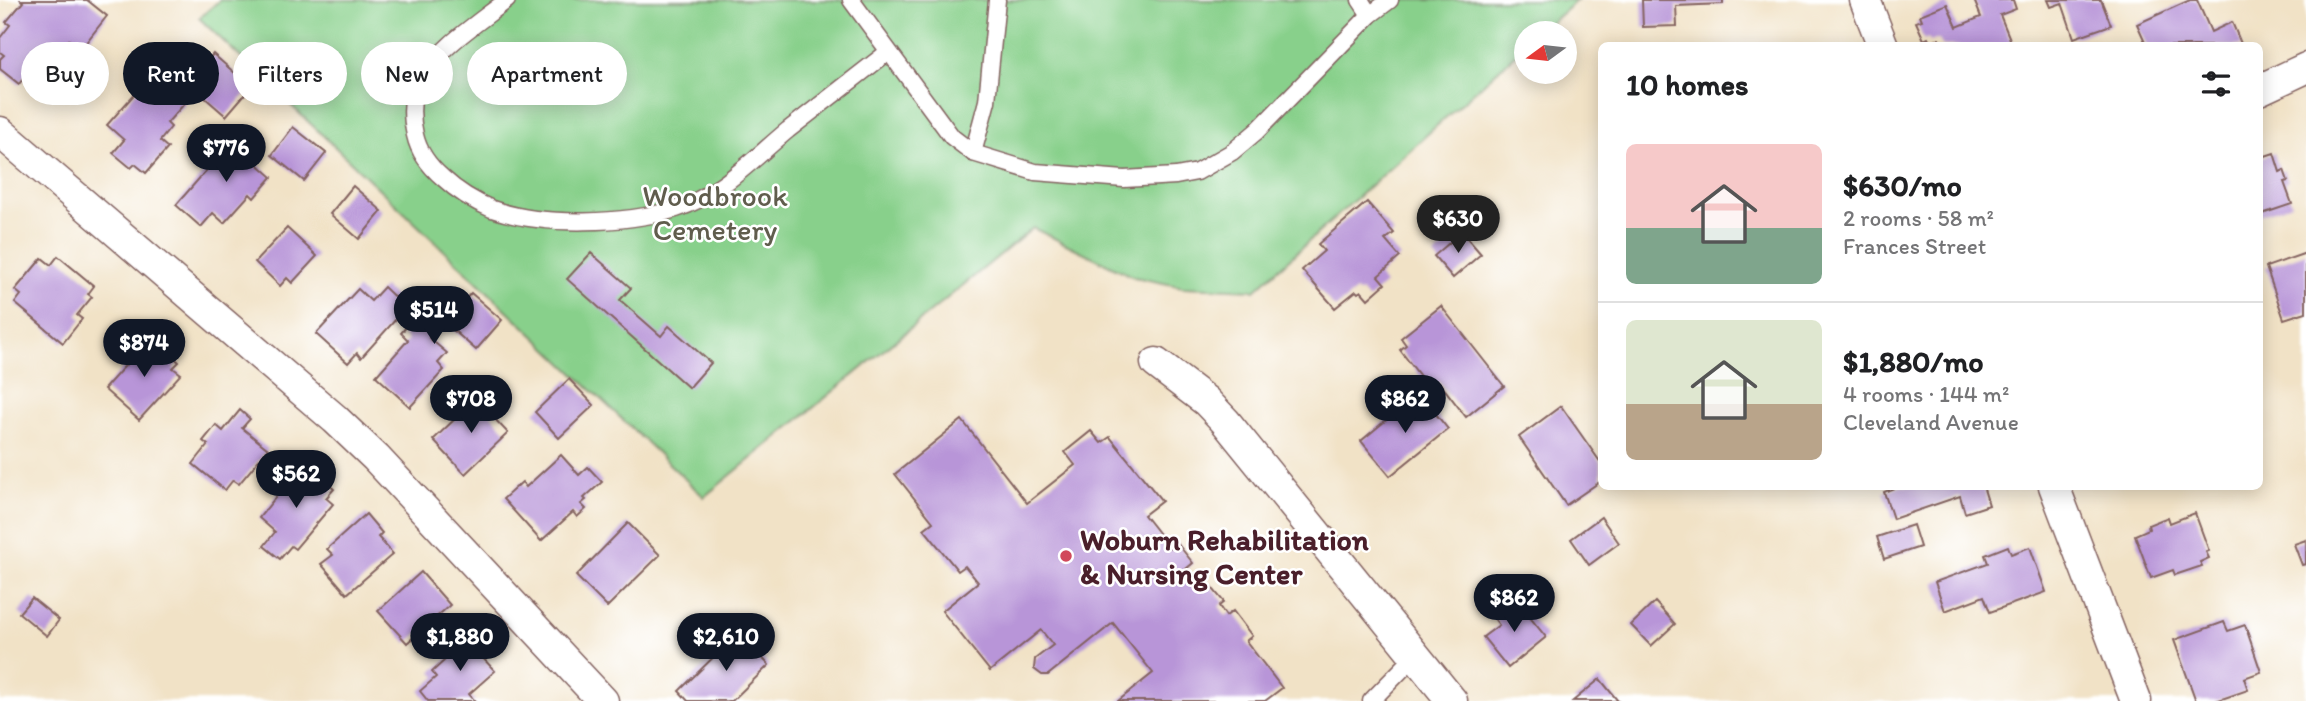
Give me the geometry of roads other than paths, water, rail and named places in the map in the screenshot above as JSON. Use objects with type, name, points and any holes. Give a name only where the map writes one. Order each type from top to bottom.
[{"type":"street","points":[[1865,0],[1881,42]]},
{"type":"street","points":[[2263,88],[2306,68]]},
{"type":"street","points":[[0,132],[335,419],[376,458],[603,701]]},
{"type":"street","points":[[1156,363],[1206,401],[1224,421],[1452,701]]},
{"type":"street","points":[[2056,490],[2136,701]]},
{"type":"lane","points":[[507,0],[445,51],[430,67],[419,80],[412,112],[417,142],[432,168],[451,186],[472,199],[493,209],[519,215],[566,220],[606,219],[677,208],[702,197],[731,178],[888,52]]},
{"type":"lane","points":[[851,0],[952,136],[973,153],[1035,172],[1124,179],[1197,172],[1232,152],[1257,131],[1370,15],[1390,0]]},
{"type":"lane","points":[[973,153],[987,101],[997,0]]},
{"type":"lane","points":[[1360,0],[1370,15]]},
{"type":"lane","points":[[1371,701],[1416,655]]},
{"type":"place","name":"Woburn Rehabilitation & Nursing Center","points":[[1066,556]]},
{"type":"park label","name":"Woodbrook Cemetery","points":[[715,212]]}]
